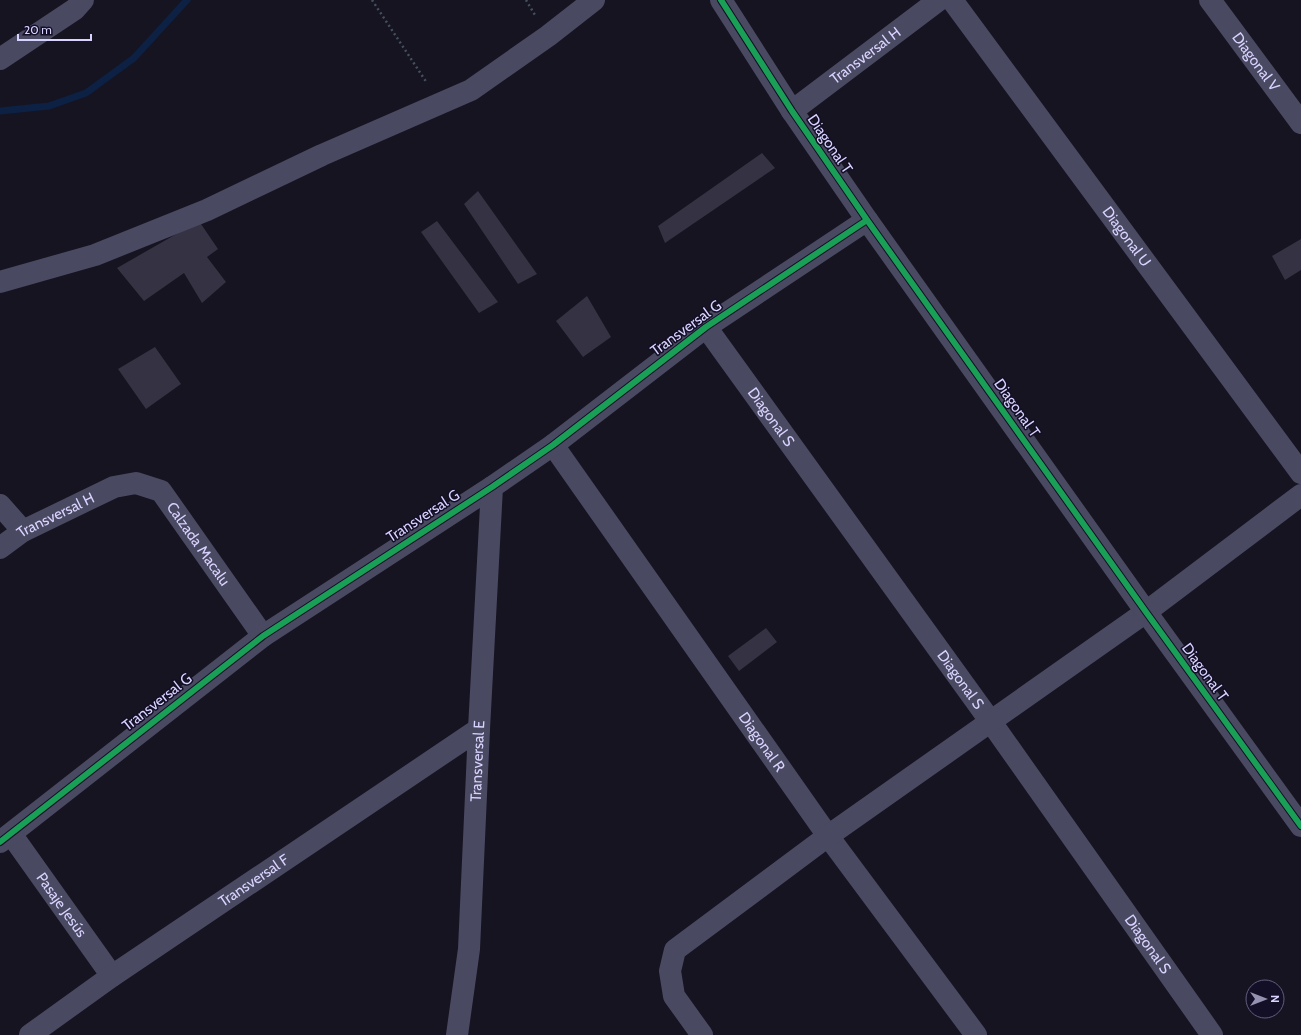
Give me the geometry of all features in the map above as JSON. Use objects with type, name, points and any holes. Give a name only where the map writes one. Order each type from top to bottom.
[{"type":"street","points":[[0,59],[75,9],[83,0]]},
{"type":"street","points":[[0,282],[95,254],[206,210],[322,155],[471,90],[548,36],[594,0]]},
{"type":"street","name":"Diagonal T","points":[[721,0],[792,110],[867,220],[1146,612],[1301,826]]},
{"type":"street","name":"Transversal H","points":[[792,110],[939,0]]},
{"type":"street","name":"Diagonal U","points":[[952,0],[1301,473]]},
{"type":"street","name":"Diagonal V","points":[[1210,0],[1301,123]]},
{"type":"street","name":"Transversal G","points":[[6,838],[263,636],[492,487],[553,444],[706,327],[867,220]]},
{"type":"street","name":"Diagonal S","points":[[706,327],[991,722],[1212,1035]]},
{"type":"street","name":"Diagonal R","points":[[553,444],[828,836],[976,1035]]},
{"type":"street","name":"Calzada Macalu","points":[[114,487],[136,483],[161,491],[263,636]]},
{"type":"street","name":"Transversal H","points":[[0,548],[23,531],[114,487]]},
{"type":"street","name":"Transversal E","points":[[457,1035],[469,949],[492,487]]},
{"type":"street","points":[[702,1035],[674,996],[670,971],[675,950],[828,836],[1146,612],[1301,495]]},
{"type":"street","points":[[0,504],[23,531]]},
{"type":"street","name":"Transversal F","points":[[30,1035],[112,976],[479,729]]},
{"type":"street","name":"Pasaje Jesús","points":[[6,838],[112,976]]},
{"type":"path","points":[[372,0],[441,104]]},
{"type":"building","points":[[762,153],[775,168],[665,243],[658,226]]},
{"type":"building","points":[[478,191],[537,274],[518,284],[464,204]]},
{"type":"building","points":[[199,221],[218,249],[207,257],[226,282],[202,303],[184,273],[144,301],[117,268]]},
{"type":"building","points":[[437,221],[498,302],[479,313],[421,232]]},
{"type":"building","points":[[1301,239],[1301,270],[1285,280],[1272,256]]},
{"type":"building","points":[[587,296],[611,337],[583,357],[556,321]]},
{"type":"building","points":[[155,347],[181,384],[146,409],[118,369]]},
{"type":"building","points":[[766,628],[777,642],[739,671],[728,656]]},
{"type":"waterway","points":[[0,111],[49,106],[86,93],[134,58],[187,0]]},
{"type":"cycle path","points":[[721,0],[792,111],[867,220],[1146,612],[1301,826]]},
{"type":"cycle path","points":[[0,842],[263,636],[492,487],[553,445],[706,327],[867,220]]}]
